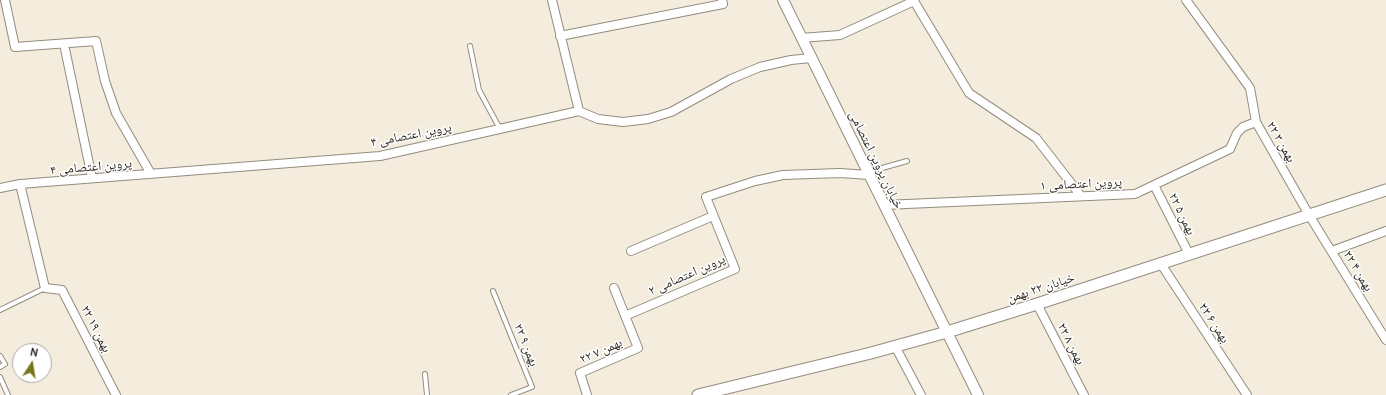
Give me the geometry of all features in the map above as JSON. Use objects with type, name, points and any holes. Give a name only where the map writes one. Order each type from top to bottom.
[{"type":"main road","name":"خیابان ۲۲ بهمن","points":[[698,395],[947,332],[1386,190]]},
{"type":"street","points":[[5,0],[15,47],[96,41],[116,113],[151,174]]},
{"type":"street","points":[[552,0],[579,112],[598,120],[623,122],[648,119],[671,112],[731,79],[760,67],[790,60],[811,58]]},
{"type":"street","points":[[560,36],[723,4],[722,0]]},
{"type":"street","name":"خیابان پروین اعتصامی","points":[[783,0],[978,395]]},
{"type":"street","points":[[802,38],[840,35],[914,0],[969,94],[1036,138],[1081,196]]},
{"type":"street","name":"۲۲ بهمن ۳","points":[[1186,0],[1250,88],[1256,122],[1309,215]]},
{"type":"street","points":[[64,44],[92,178]]},
{"type":"street","name":"پروین اعتصامی ۴","points":[[0,188],[20,184],[380,156],[579,112]]},
{"type":"street","name":"پروین اعتصامی ۱","points":[[884,205],[1135,194],[1230,149],[1237,133],[1244,127],[1256,122]]},
{"type":"street","name":"پروین اعتصامی ۲","points":[[625,316],[735,269],[706,197],[755,181],[783,175],[812,173],[868,174]]},
{"type":"street","points":[[20,184],[46,288]]},
{"type":"street","name":"۲۲ بهمن ۵","points":[[1154,185],[1189,254]]},
{"type":"street","name":"۲۲ بهمن ۴","points":[[1309,215],[1386,340]]},
{"type":"street","points":[[631,251],[713,216]]},
{"type":"street","points":[[1332,251],[1386,230]]},
{"type":"street","name":"۲۲ بهمن ۶","points":[[1161,264],[1247,395]]},
{"type":"street","name":"۲۲ بهمن ۱۹","points":[[46,288],[62,290],[116,395]]},
{"type":"street","name":"۲۲ بهمن ۷","points":[[587,395],[580,373],[638,348],[614,288]]},
{"type":"street","name":"۲۲ بهمن ۸","points":[[1037,304],[1084,395]]},
{"type":"street","points":[[895,346],[921,395]]},
{"type":"lane","points":[[470,46],[479,90],[500,129]]},
{"type":"lane","points":[[868,174],[907,161]]},
{"type":"lane","points":[[0,310],[46,288]]},
{"type":"lane","name":"۲۲ بهمن ۹","points":[[493,291],[532,387],[512,395]]},
{"type":"lane","points":[[0,356],[5,364],[0,367]]},
{"type":"lane","points":[[425,374],[427,395]]},
{"type":"lane","points":[[0,377],[8,395]]}]
